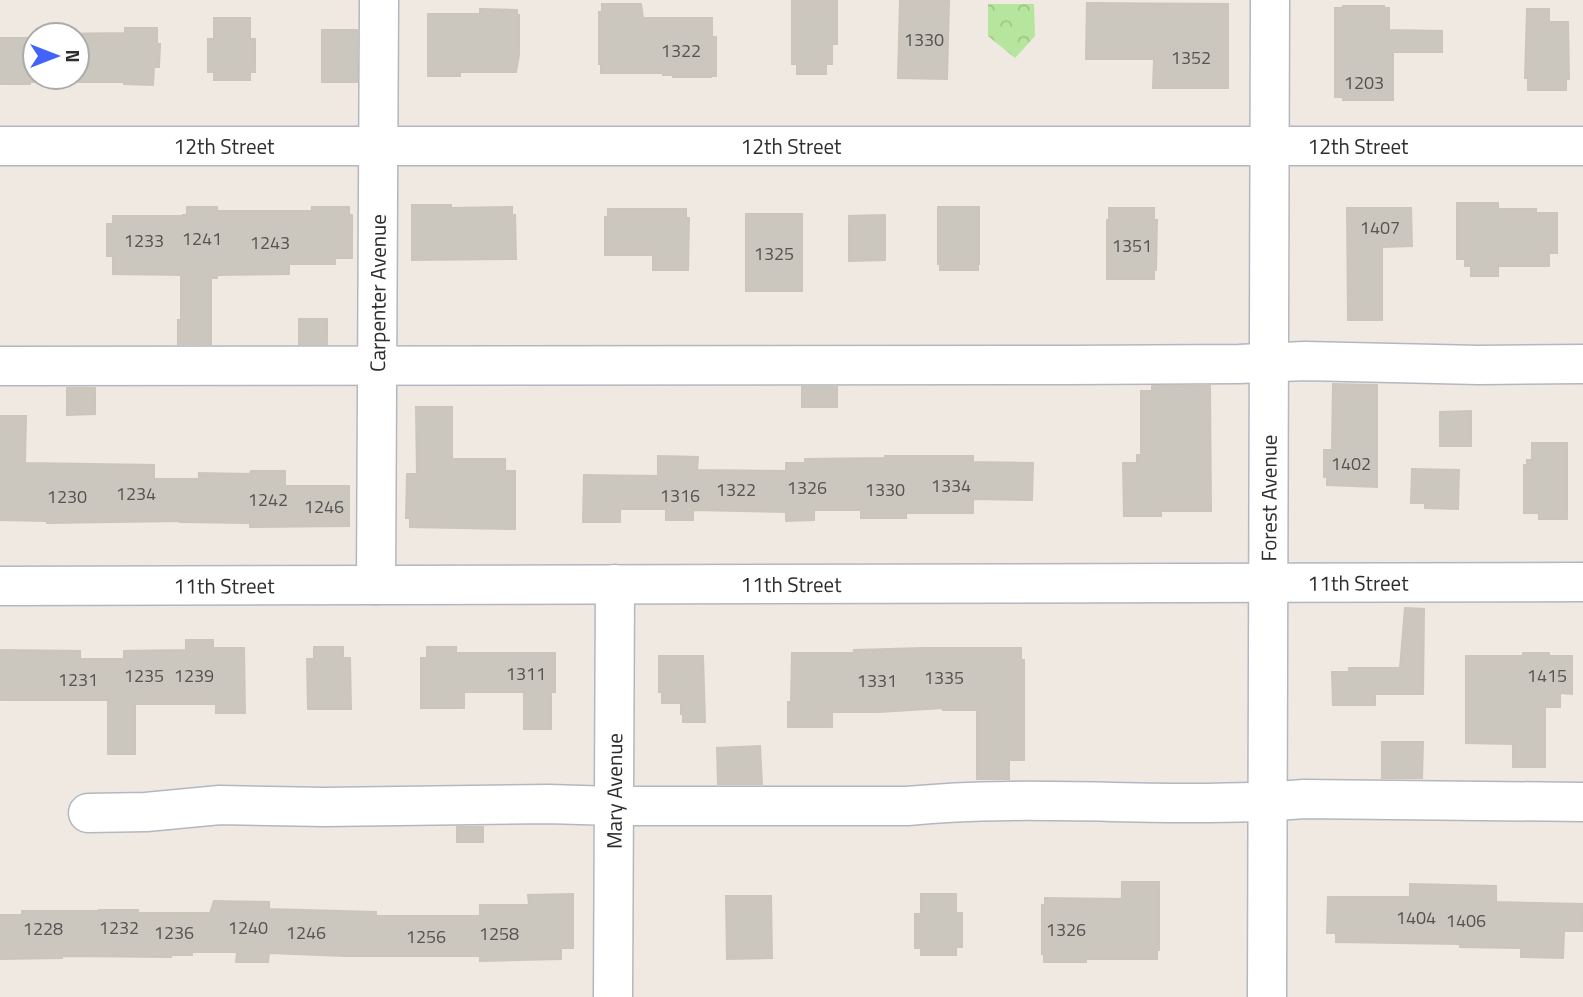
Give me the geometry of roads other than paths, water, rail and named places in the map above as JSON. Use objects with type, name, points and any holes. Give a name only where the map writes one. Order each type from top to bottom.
[{"type":"street","name":"Carpenter Avenue","points":[[376,585],[379,0]]},
{"type":"street","name":"Forest Avenue","points":[[1268,997],[1270,0]]},
{"type":"street","name":"12th Street","points":[[0,146],[1583,146]]},
{"type":"street","points":[[0,366],[1305,361],[1583,365]]},
{"type":"street","name":"11th Street","points":[[0,586],[1583,582]]},
{"type":"street","name":"Mary Avenue","points":[[613,997],[615,584]]},
{"type":"street","points":[[88,813],[146,812],[220,805],[907,806],[952,802],[1268,802],[1304,799],[1583,802]]}]
